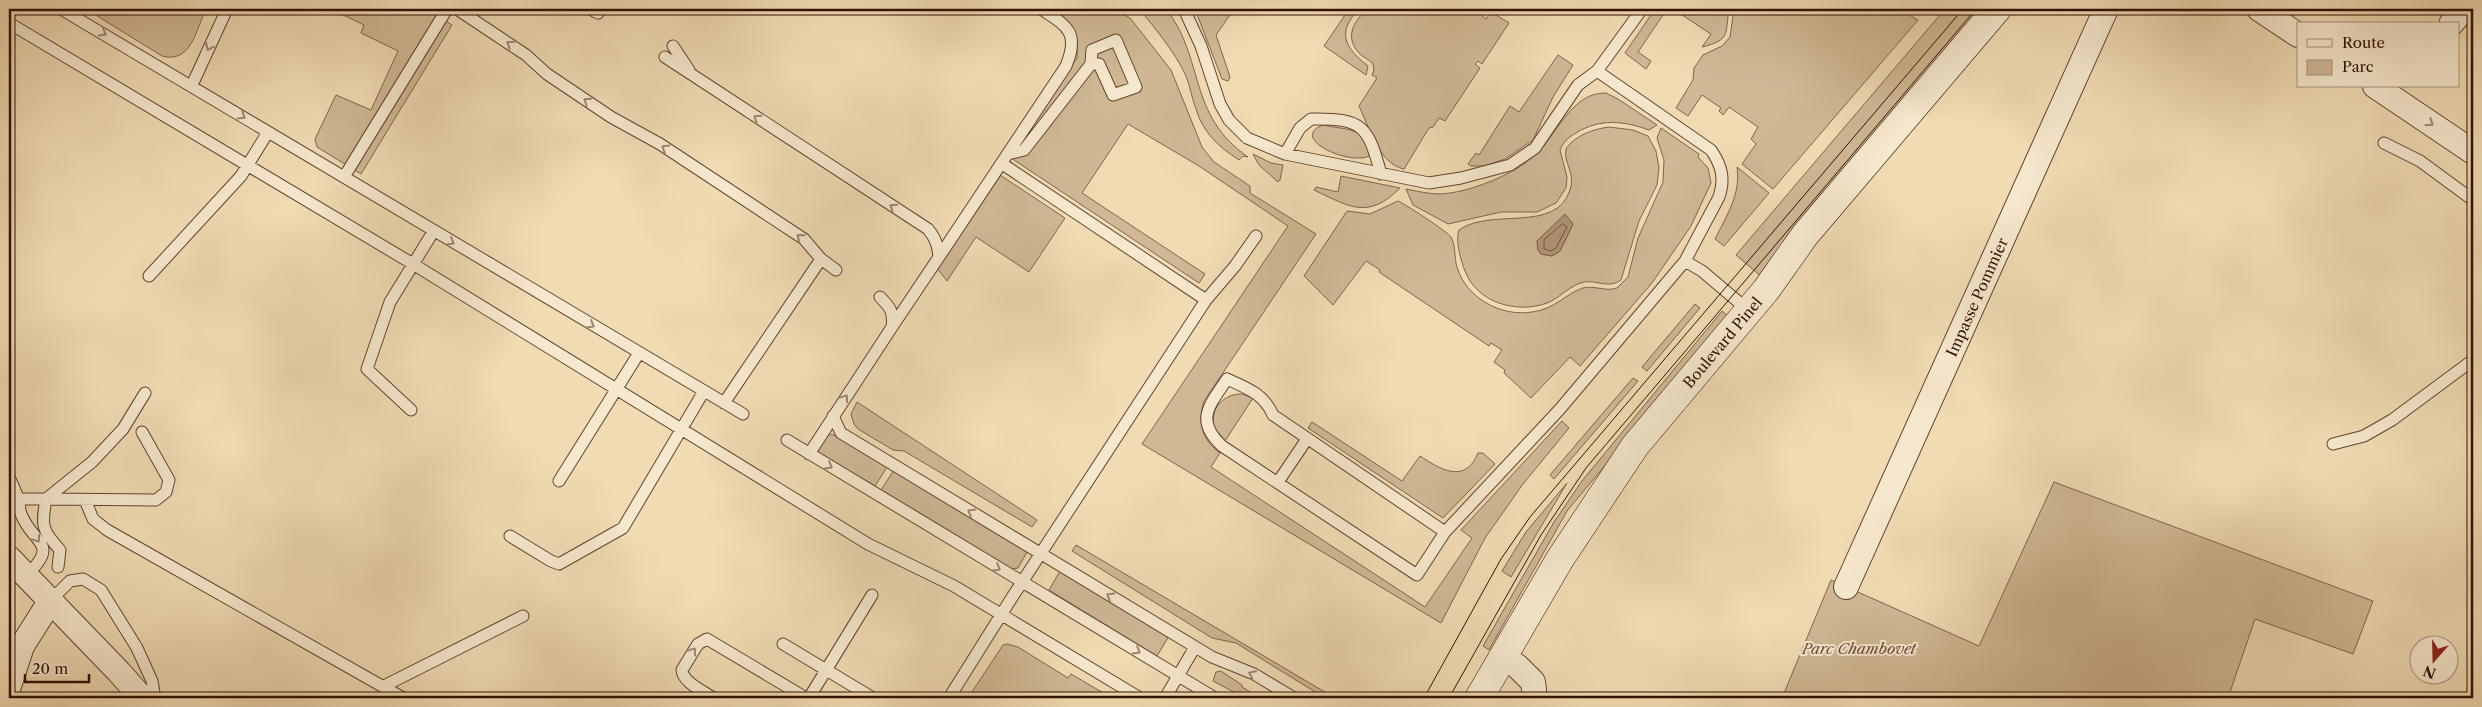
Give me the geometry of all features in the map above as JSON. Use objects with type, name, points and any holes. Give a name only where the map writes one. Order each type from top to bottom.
[{"type":"main road","name":"Boulevard Pinel","points":[[1479,698],[1560,559],[1635,446],[1766,290],[1805,235],[1997,9]]},
{"type":"street","name":"Impasse Pommier","points":[[1846,586],[2106,9]]},
{"type":"street","points":[[2260,9],[2297,34]]},
{"type":"street","points":[[2453,22],[2464,9]]},
{"type":"street","points":[[2388,89],[2473,152]]},
{"type":"street","points":[[9,558],[51,600],[142,698]]},
{"type":"street","points":[[9,686],[22,646],[51,600]]},
{"type":"street","points":[[1503,658],[1516,666],[1534,682],[1535,698]]},
{"type":"lane","points":[[61,9],[192,85],[433,232],[743,414]]},
{"type":"lane","points":[[192,85],[227,9]]},
{"type":"lane","points":[[344,177],[447,9]]},
{"type":"lane","points":[[457,9],[526,55],[547,74],[619,122],[660,144],[804,239],[821,259],[836,270]]},
{"type":"lane","points":[[809,454],[1066,66],[1071,53],[1072,39],[1068,27],[1041,9]]},
{"type":"lane","points":[[1184,9],[1198,37],[1220,104],[1229,120],[1247,138],[1285,154],[1429,183],[1461,178],[1510,165],[1535,148],[1578,85],[1597,71],[1642,9]]},
{"type":"lane","points":[[9,23],[413,264],[868,544],[941,580],[1140,698]]},
{"type":"lane","points":[[1008,154],[1024,150],[1091,64],[1092,50],[1116,40],[1136,87],[1113,95],[1099,64],[1091,64]]},
{"type":"lane","points":[[673,46],[693,76]]},
{"type":"lane","points":[[665,57],[928,230],[938,246],[939,257]]},
{"type":"lane","points":[[1445,532],[1273,416],[1268,402],[1256,393],[1227,379],[1206,415],[1206,423],[1212,437],[1222,446],[1417,575],[1445,532],[1560,409],[1685,261],[1719,197],[1722,180],[1719,162],[1711,150],[1597,71]]},
{"type":"lane","points":[[1285,154],[1300,128],[1311,120],[1352,122],[1361,126],[1367,133],[1381,174]]},
{"type":"lane","points":[[148,276],[241,176],[268,132]]},
{"type":"lane","points":[[2384,143],[2420,161],[2473,200]]},
{"type":"lane","points":[[1007,167],[1206,300]]},
{"type":"lane","points":[[411,410],[367,369],[390,302],[433,232]]},
{"type":"lane","points":[[949,698],[1040,553],[1206,300],[1235,266],[1256,236]]},
{"type":"lane","points":[[724,404],[821,259]]},
{"type":"lane","points":[[1685,261],[1702,271],[1748,310]]},
{"type":"lane","points":[[880,297],[891,308],[892,327]]},
{"type":"lane","points":[[559,481],[638,353]]},
{"type":"lane","points":[[2333,444],[2364,436],[2392,420],[2473,360]]},
{"type":"lane","points":[[510,536],[550,561],[560,564],[623,528],[704,391]]},
{"type":"lane","points":[[58,567],[60,550],[46,534],[43,526],[46,498],[109,447],[123,429],[145,393]]},
{"type":"lane","points":[[833,416],[841,433],[1212,658],[1254,674],[1294,698]]},
{"type":"lane","points":[[19,499],[156,500],[166,492],[169,480],[142,432]]},
{"type":"lane","points":[[1278,482],[1307,439]]},
{"type":"lane","points":[[787,440],[1215,698]]},
{"type":"lane","points":[[9,477],[19,499],[21,514],[43,548],[44,555],[26,576]]},
{"type":"lane","points":[[85,500],[93,519],[107,530],[403,698]]},
{"type":"lane","points":[[51,600],[70,582],[82,579],[101,590],[137,648],[152,681],[154,698]]},
{"type":"lane","points":[[713,698],[682,675],[682,670],[698,644],[707,639],[808,698],[872,595]]},
{"type":"lane","points":[[384,686],[524,616]]},
{"type":"lane","points":[[783,644],[873,698]]},
{"type":"lane","points":[[1166,698],[1195,647]]},
{"type":"green space","points":[[86,9],[206,9],[191,43],[180,55],[172,57],[162,56]]},
{"type":"green space","points":[[343,9],[428,9],[452,25],[361,174],[317,147],[315,139],[336,95],[371,110],[398,51],[361,33],[364,25],[341,14]]},
{"type":"green space","points":[[1041,9],[1113,9],[1130,18],[1171,70],[1202,147],[1214,162],[1250,186],[1250,193],[1316,234],[1204,401],[1201,416],[1203,430],[1209,442],[1220,453],[1211,467],[1425,607],[1472,538],[1461,530],[1562,421],[1569,428],[1523,484],[1485,538],[1441,623],[1142,444],[1288,226],[1199,166],[1128,124],[1082,193],[1205,274],[1199,283],[1011,158],[1000,175],[1065,218],[1029,272],[976,237],[947,281],[937,268],[1077,58],[1076,40],[1073,33],[1063,23]]},
{"type":"green space","points":[[1139,9],[1166,9],[1187,47],[1206,105],[1215,123],[1229,141],[1248,157],[1243,156],[1239,160],[1218,144],[1207,132],[1199,118],[1188,81],[1180,64]]},
{"type":"green space","points":[[1195,9],[1234,9],[1216,35],[1230,77],[1228,81],[1222,79]]},
{"type":"green space","points":[[1349,9],[1359,9],[1347,26],[1346,40],[1354,53],[1368,66],[1366,75],[1324,46]]},
{"type":"green space","points":[[1368,9],[1485,9],[1481,15],[1486,19],[1491,12],[1509,23],[1482,64],[1478,61],[1475,64],[1480,68],[1445,121],[1439,118],[1433,127],[1429,128],[1404,169],[1395,166],[1381,152],[1359,106],[1377,78],[1372,75],[1374,70],[1373,64],[1360,54],[1352,42],[1352,30],[1358,19]]},
{"type":"green space","points":[[1655,9],[1667,9],[1638,52],[1651,61],[1646,69],[1625,53]]},
{"type":"green space","points":[[1673,9],[1729,9],[1725,35],[1718,42],[1702,47],[1711,34]]},
{"type":"green space","points":[[1734,9],[1899,9],[1918,20],[1773,189],[1742,164],[1756,144],[1751,139],[1758,127],[1729,107],[1723,115],[1719,111],[1721,108],[1702,95],[1688,116],[1676,108],[1693,80],[1694,68],[1703,55],[1722,46],[1730,37]]},
{"type":"green space","points":[[1945,9],[1981,9],[1762,277],[1736,255]]},
{"type":"green space","points":[[1558,55],[1573,65],[1553,97],[1533,140],[1505,159],[1484,166],[1471,166],[1468,164],[1476,153],[1479,155],[1510,106],[1519,112]]},
{"type":"green space","points":[[1606,93],[1657,125],[1649,130],[1621,123],[1603,123],[1585,128],[1571,136],[1560,150],[1567,177],[1566,188],[1556,203],[1537,212],[1501,212],[1448,224],[1413,205],[1406,189],[1440,194],[1451,193],[1478,186],[1505,175],[1537,153],[1574,107],[1584,99]]},
{"type":"green space","points":[[1323,125],[1347,129],[1360,134],[1368,146],[1369,156],[1360,158],[1348,157],[1325,149],[1313,137],[1314,130]]},
{"type":"green space","points":[[1603,128],[1633,130],[1648,136],[1656,151],[1659,168],[1657,185],[1639,221],[1621,280],[1612,284],[1584,282],[1574,286],[1552,301],[1535,306],[1511,306],[1488,298],[1471,282],[1465,271],[1458,245],[1459,230],[1472,223],[1537,216],[1551,212],[1563,203],[1570,190],[1571,173],[1566,159],[1566,149],[1580,136]],"holes":[[[1565,215],[1573,224],[1560,251],[1552,256],[1541,254],[1538,250],[1537,241]]]},
{"type":"green space","points":[[1661,128],[1699,154],[1698,157],[1708,168],[1711,183],[1691,226],[1652,283],[1580,366],[1570,357],[1531,398],[1504,373],[1505,370],[1494,362],[1502,350],[1491,343],[1489,346],[1379,272],[1380,270],[1366,261],[1333,305],[1304,276],[1347,211],[1370,214],[1398,201],[1426,218],[1451,237],[1454,244],[1457,267],[1468,288],[1486,303],[1497,308],[1520,313],[1532,312],[1548,308],[1571,293],[1583,288],[1617,288],[1628,277],[1638,238],[1663,182],[1664,160],[1657,138]]},
{"type":"green space","points":[[1253,154],[1271,163],[1283,165],[1278,182],[1259,165]]},
{"type":"green space","points":[[1737,167],[1769,193],[1724,246],[1715,239],[1735,195],[1738,177]]},
{"type":"green space","points":[[1341,176],[1400,188],[1389,198],[1368,207],[1349,205],[1314,190],[1316,187],[1338,192]]},
{"type":"green space","points":[[1695,304],[1700,308],[1647,371],[1642,367]]},
{"type":"green space","points":[[1722,311],[1729,317],[1567,511],[1489,650],[1483,646],[1554,522],[1582,481]]},
{"type":"green space","points":[[1633,378],[1638,381],[1554,479],[1550,475]]},
{"type":"green space","points":[[1242,394],[1253,398],[1225,441],[1214,427],[1213,420],[1216,408],[1219,403],[1229,396]]},
{"type":"green space","points":[[857,402],[1037,520],[1032,527],[904,451],[893,450],[858,429],[854,424],[851,414]]},
{"type":"green space","points":[[1312,422],[1402,481],[1420,456],[1436,466],[1452,471],[1466,469],[1473,463],[1478,453],[1483,453],[1495,464],[1443,518],[1308,428]]},
{"type":"green space","points":[[832,434],[887,467],[875,486],[820,454],[818,450],[825,437]]},
{"type":"green space","points":[[894,470],[1024,548],[1027,552],[1018,568],[1012,569],[881,490]]},
{"type":"green space","name":"Parc Chambovet","points":[[2054,482],[2373,601],[2353,654],[2255,619],[2228,698],[1782,698],[1831,580],[1979,646]]},
{"type":"green space","points":[[1567,483],[1511,577],[1502,571],[1526,532]]},
{"type":"green space","points":[[1076,545],[1335,698],[1325,698],[1236,643],[1212,638],[1072,551]]},
{"type":"green space","points":[[1060,571],[1169,636],[1157,656],[1049,590]]},
{"type":"green space","points":[[1007,644],[1018,647],[1068,678],[1071,674],[1112,698],[968,698],[1003,645]]},
{"type":"green space","points":[[1221,671],[1257,696],[1256,698],[1245,698],[1213,681],[1216,672]]},
{"type":"water","points":[[1565,214],[1573,224],[1560,251],[1552,256],[1541,254],[1538,250],[1537,241]]},
{"type":"tram line","points":[[1424,698],[1501,559],[1530,517],[1963,9]]},
{"type":"tram line","points":[[1449,698],[1541,535],[1586,468],[1976,9]]}]
